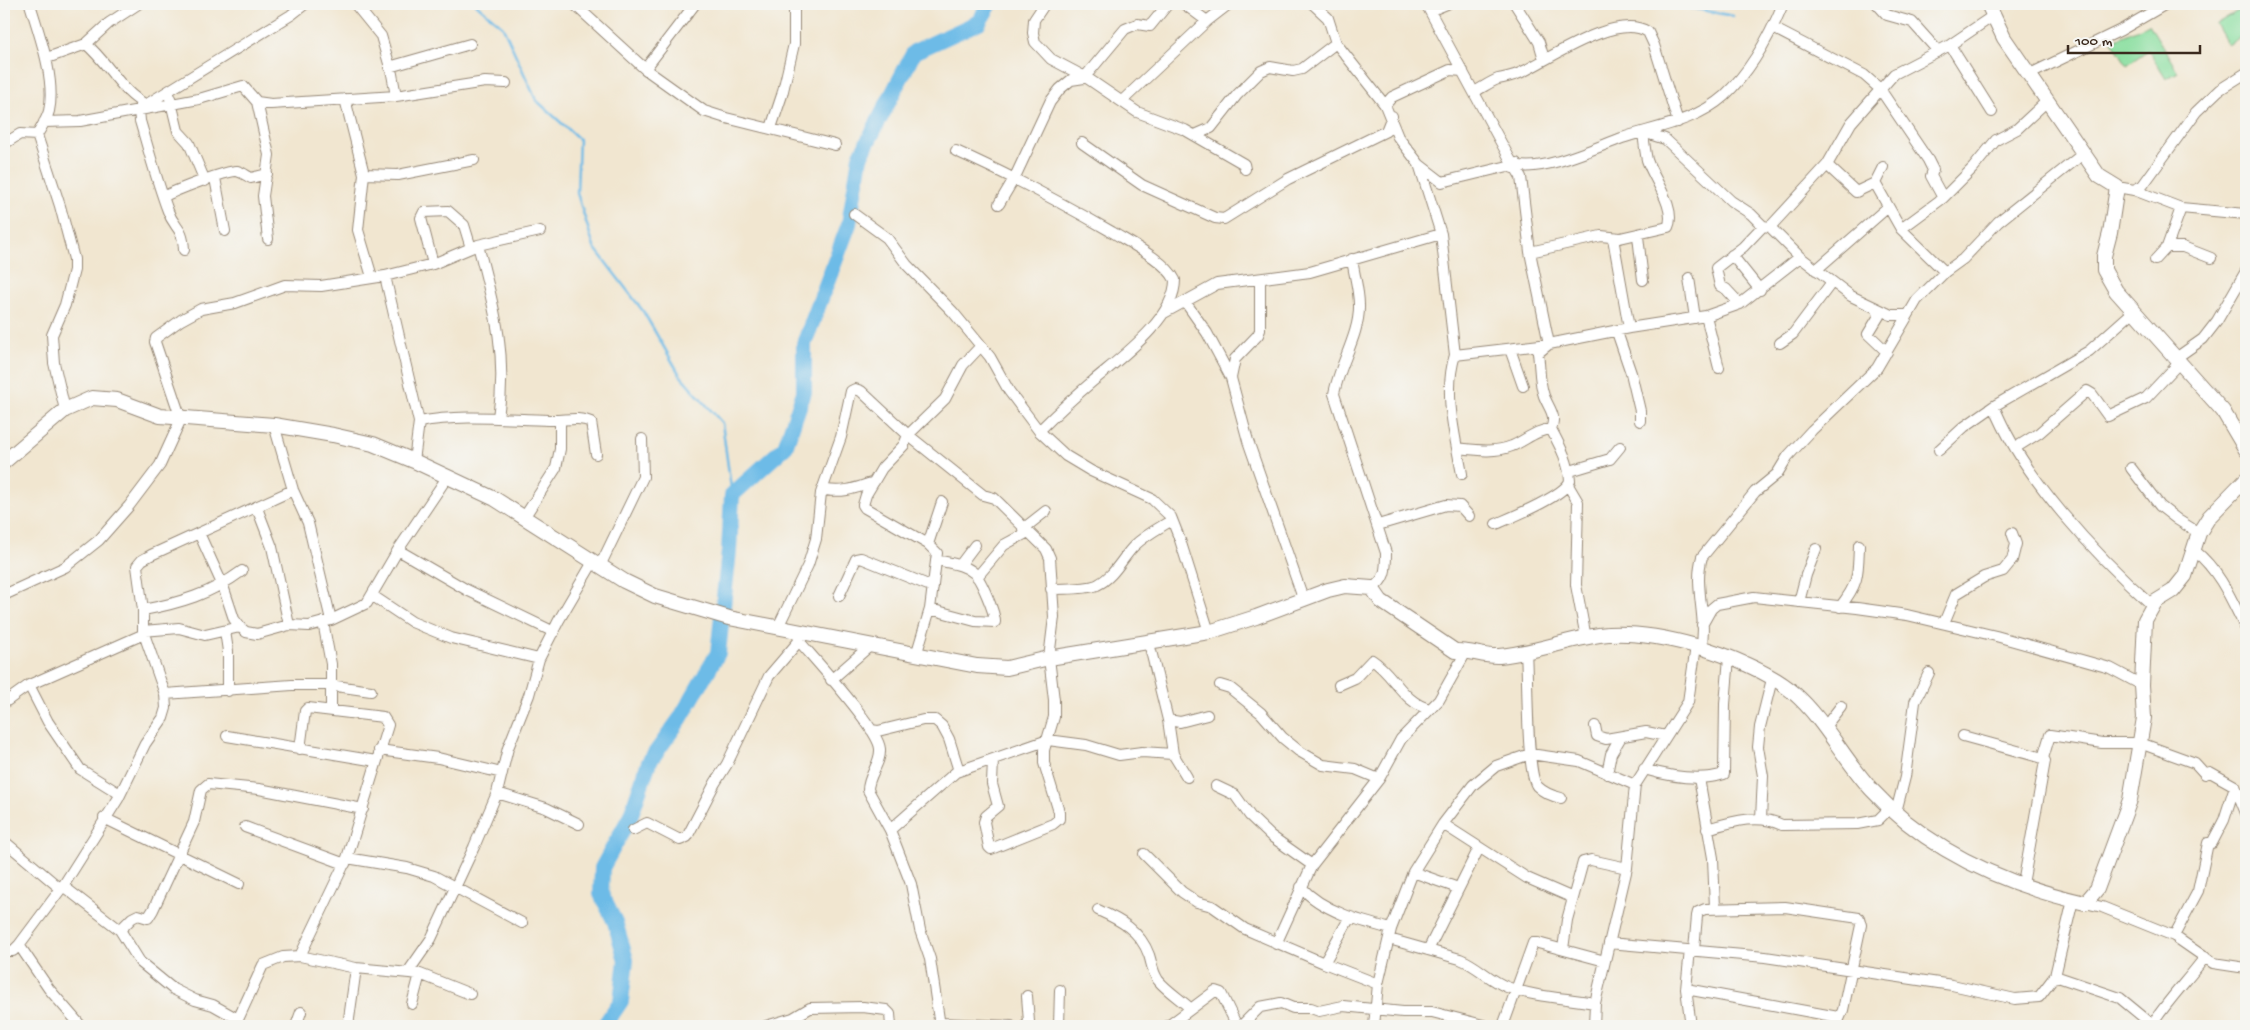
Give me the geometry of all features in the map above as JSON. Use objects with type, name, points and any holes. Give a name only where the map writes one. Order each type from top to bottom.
[{"type":"street","points":[[30,4],[47,58],[49,110],[37,135],[60,206],[74,259],[74,270],[65,305],[52,335],[54,363],[65,410]]},
{"type":"street","points":[[47,58],[86,44],[109,23],[138,4]]},
{"type":"street","points":[[184,250],[183,238],[178,225],[171,218],[163,197],[140,121],[143,107],[291,15],[305,4]]},
{"type":"street","points":[[355,4],[381,36],[396,96]]},
{"type":"street","points":[[574,4],[645,69],[704,111],[835,145]]},
{"type":"street","points":[[645,69],[696,4]]},
{"type":"street","points":[[771,128],[782,95],[794,44],[794,4]]},
{"type":"street","points":[[998,204],[1015,177],[1050,102],[1060,89],[1071,80],[1084,78],[1125,29],[1137,24],[1150,26],[1168,4]]},
{"type":"street","points":[[1184,4],[1207,21]]},
{"type":"street","points":[[1122,101],[1207,21],[1229,4]]},
{"type":"street","points":[[1313,4],[1328,18],[1336,43],[1385,105],[1392,116],[1398,137],[1419,164],[1442,182],[1512,165],[1540,165],[1587,152],[1678,122],[1705,109],[1722,98],[1745,75],[1773,28],[1783,4]]},
{"type":"street","points":[[1448,4],[1428,7],[1512,165],[1521,177],[1530,252],[1549,344]]},
{"type":"street","points":[[1515,4],[1539,42],[1544,59]]},
{"type":"street","points":[[1877,4],[1887,15],[1912,22],[1938,51]]},
{"type":"street","points":[[2028,75],[2121,30],[2166,4]]},
{"type":"street","points":[[1044,5],[1034,20],[1035,42],[1051,59],[1137,112],[1195,135],[1244,164],[1245,169]]},
{"type":"street","points":[[1740,304],[1726,289],[1720,286],[1716,268],[1766,226],[1827,165],[1851,124],[1880,89],[1903,68],[1950,44],[1991,10],[2004,38],[2028,75],[2099,176],[2118,187],[2134,190],[2181,208],[2246,214]]},
{"type":"street","points":[[1474,92],[1497,80],[1512,77],[1590,36],[1611,30],[1636,28],[1644,30],[1654,44],[1678,122]]},
{"type":"street","points":[[1773,28],[1864,75],[1880,89],[1928,160],[1933,170],[1931,176],[1943,198]]},
{"type":"street","points":[[1195,135],[1211,128],[1237,95],[1261,71],[1270,68],[1293,71],[1302,69],[1336,43]]},
{"type":"street","points":[[86,44],[100,56],[129,94],[143,107]]},
{"type":"street","points":[[389,67],[470,44]]},
{"type":"street","points":[[1950,44],[1992,112]]},
{"type":"street","points":[[1385,105],[1392,97],[1450,70],[1463,71]]},
{"type":"street","points":[[2134,190],[2144,185],[2196,112],[2219,90],[2246,73]]},
{"type":"street","points":[[256,102],[271,104],[396,96],[485,82],[506,83]]},
{"type":"street","points":[[44,122],[80,121],[143,107],[199,99],[230,88],[242,86],[256,102],[269,155],[263,196],[268,239]]},
{"type":"street","points":[[168,91],[178,131],[189,143],[210,180],[225,231]]},
{"type":"street","points":[[345,99],[364,174],[358,230],[372,277]]},
{"type":"street","points":[[1901,229],[1943,198],[1973,168],[1996,140],[2016,129],[2047,101]]},
{"type":"street","points":[[1082,143],[1142,185],[1215,218],[1224,219],[1288,179],[1386,131],[1392,116]]},
{"type":"street","points":[[1643,132],[1664,138],[1731,201],[1751,214],[1800,257],[1851,296],[1891,315],[1907,315]]},
{"type":"street","points":[[1530,252],[1601,236],[1613,238],[1638,236],[1665,230],[1671,223],[1666,200],[1646,156],[1643,132]]},
{"type":"street","points":[[4,144],[20,134],[37,135]]},
{"type":"street","points":[[956,150],[1015,177],[1131,244],[1171,271],[1175,284],[1164,313],[1138,345],[1092,382],[1039,432]]},
{"type":"street","points":[[1594,1026],[1595,1003],[1627,868],[1635,785],[1688,702],[1698,647],[1704,636],[1698,569],[1702,557],[1755,492],[1777,474],[1788,456],[1812,430],[1878,368],[1917,300],[1945,272],[1962,259],[1998,222],[2084,153]]},
{"type":"street","points":[[364,174],[398,175],[474,160]]},
{"type":"street","points":[[1419,164],[1441,234],[1455,355],[1450,376],[1452,415],[1462,474]]},
{"type":"street","points":[[1827,165],[1856,192],[1875,183],[1883,167]]},
{"type":"street","points":[[163,197],[175,191],[210,180],[224,172],[238,171],[251,178],[267,174]]},
{"type":"street","points":[[1875,183],[1901,229],[1945,272]]},
{"type":"street","points":[[2118,187],[2104,256],[2104,270],[2116,291],[2223,411],[2246,450]]},
{"type":"street","points":[[1816,270],[1888,207]]},
{"type":"street","points":[[2155,260],[2167,246],[2181,208]]},
{"type":"street","points":[[433,264],[421,218],[424,212],[448,211],[464,225],[474,247],[499,328],[502,390],[498,418]]},
{"type":"street","points":[[854,214],[887,238],[907,265],[953,312],[990,357],[1009,390],[1039,432],[1066,456],[1091,471],[1152,498],[1172,520],[1209,632]]},
{"type":"street","points":[[4,596],[65,567],[99,540],[129,506],[160,465],[181,419],[155,348],[156,338],[160,334],[201,309],[235,303],[285,285],[321,286],[384,276],[433,264],[474,247],[540,231]]},
{"type":"street","points":[[1164,313],[1186,303],[1217,284],[1289,276],[1441,234]]},
{"type":"street","points":[[1638,236],[1643,280]]},
{"type":"street","points":[[1613,238],[1629,328]]},
{"type":"street","points":[[2167,246],[2183,247],[2211,258]]},
{"type":"street","points":[[1732,255],[1760,290]]},
{"type":"street","points":[[1455,355],[1549,344],[1629,328],[1706,316],[1740,304],[1800,257]]},
{"type":"street","points":[[4,462],[65,410],[92,398],[117,400],[160,416],[274,425],[373,444],[448,476],[525,516],[597,564],[655,596],[729,618],[778,627],[798,636],[872,644],[977,666],[1007,668],[1049,658],[1209,632],[1256,617],[1303,598],[1345,586],[1372,588],[1379,584],[1384,577],[1386,553],[1334,394],[1336,380],[1357,322],[1359,305],[1352,259]]},
{"type":"street","points":[[2015,448],[2039,433],[2087,391],[2092,394],[2108,416],[2146,398],[2178,360],[2203,339],[2217,321],[2246,271]]},
{"type":"street","points":[[384,276],[418,422],[414,460]]},
{"type":"street","points":[[1689,278],[1696,318]]},
{"type":"street","points":[[1231,378],[1235,358],[1258,335],[1260,330],[1260,279]]},
{"type":"street","points":[[1780,343],[1793,334],[1832,282]]},
{"type":"street","points":[[1186,303],[1207,333],[1231,378],[1248,441],[1303,598]]},
{"type":"street","points":[[1877,309],[1879,316],[1868,334],[1887,352]]},
{"type":"street","points":[[1940,450],[1964,427],[1994,406],[2089,351],[2134,311]]},
{"type":"street","points":[[1706,316],[1719,368]]},
{"type":"street","points":[[1616,332],[1631,372],[1632,385],[1640,410],[1640,421]]},
{"type":"street","points":[[1549,344],[1538,352],[1544,396],[1551,408],[1555,421],[1551,429],[1558,446],[1567,458],[1570,471],[1568,485],[1578,502],[1576,585],[1586,638]]},
{"type":"street","points":[[917,652],[930,609],[937,553],[928,544],[865,508],[865,500],[882,468],[904,445],[908,434],[945,399],[963,365],[980,347]]},
{"type":"street","points":[[1510,349],[1523,386]]},
{"type":"street","points":[[778,627],[808,565],[816,539],[821,493],[841,437],[851,391],[855,389],[861,391],[908,434],[982,495],[994,498],[1046,549],[1050,558],[1054,617],[1049,658],[1054,717],[1044,750],[1044,763],[1059,812],[1059,819],[1053,824],[991,849],[984,822],[986,816],[998,806],[992,784],[994,760]]},
{"type":"street","points":[[1994,406],[2004,432],[2078,532],[2116,574],[2153,606]]},
{"type":"street","points":[[418,422],[447,417],[560,421],[576,418],[591,422],[596,454]]},
{"type":"street","points":[[525,516],[556,468],[560,449],[560,421]]},
{"type":"street","points":[[274,425],[294,490],[308,522],[327,621],[331,710]]},
{"type":"street","points":[[1457,448],[1494,450],[1512,446],[1531,437],[1540,430],[1551,429]]},
{"type":"street","points":[[408,972],[431,939],[497,793],[508,748],[539,660],[554,632],[597,564],[643,477],[642,439]]},
{"type":"street","points":[[1570,471],[1610,459],[1620,447]]},
{"type":"street","points":[[2131,468],[2160,506],[2199,533]]},
{"type":"street","points":[[199,533],[223,586],[234,619],[240,627],[246,632],[257,634],[289,625],[309,626],[327,621],[367,603],[373,596],[398,550],[448,476]]},
{"type":"street","points":[[2102,907],[2097,901],[2097,889],[2130,800],[2140,743],[2145,707],[2142,685],[2145,620],[2153,606],[2173,591],[2185,576],[2195,551],[2199,533],[2209,517],[2246,479]]},
{"type":"street","points":[[821,493],[826,490],[836,493],[874,482]]},
{"type":"street","points":[[1496,524],[1533,508],[1568,485]]},
{"type":"street","points":[[4,951],[13,951],[62,888],[120,794],[145,744],[163,718],[166,694],[143,632],[143,610],[137,566],[142,560],[151,555],[294,490]]},
{"type":"street","points":[[928,544],[942,502]]},
{"type":"street","points":[[1378,525],[1446,505],[1460,506],[1469,516]]},
{"type":"street","points":[[257,508],[272,547],[289,625]]},
{"type":"street","points":[[977,578],[1004,545],[1026,530],[1046,511]]},
{"type":"street","points":[[1051,589],[1092,587],[1099,584],[1121,563],[1133,546],[1150,532],[1172,520]]},
{"type":"street","points":[[1944,623],[1956,594],[1984,577],[2003,571],[2012,560],[2016,544],[2012,533]]},
{"type":"street","points":[[960,565],[975,545]]},
{"type":"street","points":[[1840,607],[1855,586],[1859,569],[1859,545]]},
{"type":"street","points":[[1799,602],[1808,568],[1816,549]]},
{"type":"street","points":[[398,550],[467,590],[554,632]]},
{"type":"street","points":[[2195,551],[2207,560],[2220,578],[2246,629]]},
{"type":"street","points":[[839,596],[856,559],[860,558],[934,587]]},
{"type":"street","points":[[930,609],[975,621],[995,622],[994,614],[974,572],[960,565],[937,560]]},
{"type":"street","points":[[143,610],[183,602],[223,586],[242,571]]},
{"type":"street","points":[[1372,588],[1384,603],[1455,650],[1467,650],[1474,655],[1498,656],[1526,652],[1586,638],[1628,634],[1698,647],[1756,669],[1794,692],[1872,790],[1947,852],[1996,876],[2079,902],[2102,907],[2174,936],[2213,963],[2246,968]]},
{"type":"street","points":[[373,596],[412,622],[451,638],[539,660]]},
{"type":"street","points":[[1702,626],[1710,609],[1716,604],[1727,600],[1754,597],[1840,607],[1944,623],[2110,668],[2142,685]]},
{"type":"street","points":[[4,703],[29,685],[143,632],[179,628],[205,635],[240,627]]},
{"type":"street","points":[[225,631],[228,651],[228,691]]},
{"type":"street","points":[[798,636],[831,680],[849,699],[871,730],[880,747],[880,756],[868,782],[868,790],[890,830],[911,884],[920,930],[930,958],[940,1025],[1011,1026]]},
{"type":"street","points":[[634,830],[648,824],[680,840],[687,837],[727,764],[770,676],[798,636]]},
{"type":"street","points":[[1149,642],[1168,720],[1172,754],[1186,777]]},
{"type":"street","points":[[831,680],[872,644]]},
{"type":"street","points":[[1276,944],[1312,865],[1379,779],[1402,738],[1438,700],[1467,650]]},
{"type":"street","points":[[1526,652],[1530,754],[1536,785],[1548,795],[1561,798]]},
{"type":"street","points":[[1644,769],[1662,774],[1699,778],[1721,775],[1725,770],[1725,704],[1729,658]]},
{"type":"street","points":[[1339,685],[1355,678],[1372,660],[1382,667],[1407,697],[1420,707],[1430,710]]},
{"type":"street","points":[[1707,829],[1739,820],[1761,819],[1772,820],[1782,825],[1857,824],[1878,820],[1894,809],[1905,777],[1915,702],[1929,674]]},
{"type":"street","points":[[1761,819],[1763,776],[1758,747],[1760,727],[1772,679]]},
{"type":"street","points":[[29,685],[48,722],[80,769],[120,794]]},
{"type":"street","points":[[166,694],[292,685],[329,685],[371,691]]},
{"type":"street","points":[[1220,685],[1230,688],[1263,715],[1283,738],[1323,765],[1356,769],[1379,779]]},
{"type":"street","points":[[1824,728],[1841,706]]},
{"type":"street","points":[[300,749],[304,711],[312,707],[383,717],[388,725],[346,861],[300,956]]},
{"type":"street","points":[[1168,720],[1180,722],[1207,715]]},
{"type":"street","points":[[871,730],[878,731],[923,720],[935,720],[942,726],[949,739],[959,770]]},
{"type":"street","points":[[1595,726],[1599,738],[1621,737],[1646,732],[1666,736]]},
{"type":"street","points":[[2023,884],[2044,769],[2045,761],[2043,758],[2050,735],[2102,743],[2140,743],[2195,762],[2205,774],[2210,772],[2235,786],[2246,813]]},
{"type":"street","points":[[227,736],[376,761]]},
{"type":"street","points":[[1963,736],[2043,758]]},
{"type":"street","points":[[1607,774],[1611,754],[1621,737]]},
{"type":"street","points":[[890,830],[959,770],[994,760],[1048,740],[1086,745],[1119,755],[1142,752],[1172,754]]},
{"type":"street","points":[[379,750],[438,758],[502,773]]},
{"type":"street","points":[[1374,1026],[1378,984],[1391,928],[1413,872],[1443,824],[1472,785],[1496,766],[1530,754],[1579,761],[1635,785]]},
{"type":"street","points":[[1699,778],[1713,858],[1715,908]]},
{"type":"street","points":[[120,930],[132,918],[138,915],[148,918],[153,910],[194,822],[201,790],[208,784],[259,789],[363,809]]},
{"type":"street","points":[[1216,786],[1235,795],[1250,816],[1271,836],[1312,865]]},
{"type":"street","points":[[2174,936],[2198,891],[2208,844],[2212,844],[2217,836],[2235,786]]},
{"type":"street","points":[[497,793],[546,808],[579,824]]},
{"type":"street","points":[[104,818],[239,884]]},
{"type":"street","points":[[1443,824],[1526,878],[1574,898]]},
{"type":"street","points":[[245,827],[346,861],[407,868],[434,876],[522,923]]},
{"type":"street","points":[[4,842],[62,888],[120,930],[140,962],[173,989],[195,1000],[213,1004],[237,1024],[262,965],[283,957],[300,956],[356,968],[420,974],[470,994]]},
{"type":"street","points":[[1428,950],[1479,848]]},
{"type":"street","points":[[1144,854],[1182,892],[1197,902],[1212,906],[1245,929],[1324,964],[1378,984]]},
{"type":"street","points":[[1563,950],[1583,862],[1591,860],[1627,868]]},
{"type":"street","points":[[1413,872],[1458,888]]},
{"type":"street","points":[[1301,887],[1312,900],[1350,917],[1391,928]]},
{"type":"street","points":[[1608,943],[1764,957],[1852,969],[2028,1000],[2039,997],[2055,976],[2079,902],[2097,889]]},
{"type":"street","points":[[1686,989],[1837,1022],[1843,1010],[1852,969],[1861,925],[1859,918],[1785,907],[1715,908],[1698,912],[1686,989],[1691,1026]]},
{"type":"street","points":[[1098,910],[1124,922],[1133,930],[1141,939],[1149,955],[1151,968],[1160,982],[1190,1008]]},
{"type":"street","points":[[1324,964],[1350,917]]},
{"type":"street","points":[[1389,939],[1471,963],[1491,980],[1517,990],[1595,1003]]},
{"type":"street","points":[[1503,1026],[1517,990],[1530,946],[1533,944],[1605,961]]},
{"type":"street","points":[[18,945],[49,989],[81,1026]]},
{"type":"street","points":[[2055,976],[2120,998],[2153,1026],[2179,987],[2185,983],[2205,957]]},
{"type":"street","points":[[348,1026],[356,968]]},
{"type":"street","points":[[412,1004],[420,974]]},
{"type":"street","points":[[1059,1026],[1060,990]]},
{"type":"street","points":[[1168,1026],[1215,991],[1221,994],[1237,1026]]},
{"type":"street","points":[[1025,1026],[1030,1022],[1028,996]]},
{"type":"street","points":[[1241,1026],[1260,1007],[1281,1002],[1298,1009],[1311,1008],[1319,1011],[1343,1006],[1403,1012],[1432,1012],[1487,1026]]},
{"type":"street","points":[[766,1026],[793,1018],[810,1008],[863,1007],[886,1010],[890,1014],[891,1026]]},
{"type":"street","points":[[296,1026],[301,1012]]},
{"type":"green space","points":[[2246,6],[2246,34],[2228,45],[2216,24]]},
{"type":"green space","points":[[2149,24],[2178,72],[2166,79],[2148,50],[2127,65],[2112,41]]},
{"type":"waterway","points":[[476,4],[503,27],[536,100],[579,139],[577,193],[594,247],[643,311],[680,375],[722,423],[732,495]]},
{"type":"waterway","points":[[604,1026],[621,1001],[626,960],[615,922],[601,894],[602,868],[630,817],[649,762],[680,719],[718,653],[729,551],[732,495],[785,447],[804,392],[804,344],[849,224],[860,157],[914,52],[979,22],[990,4]]},
{"type":"waterway","points":[[1670,4],[1733,16]]}]
